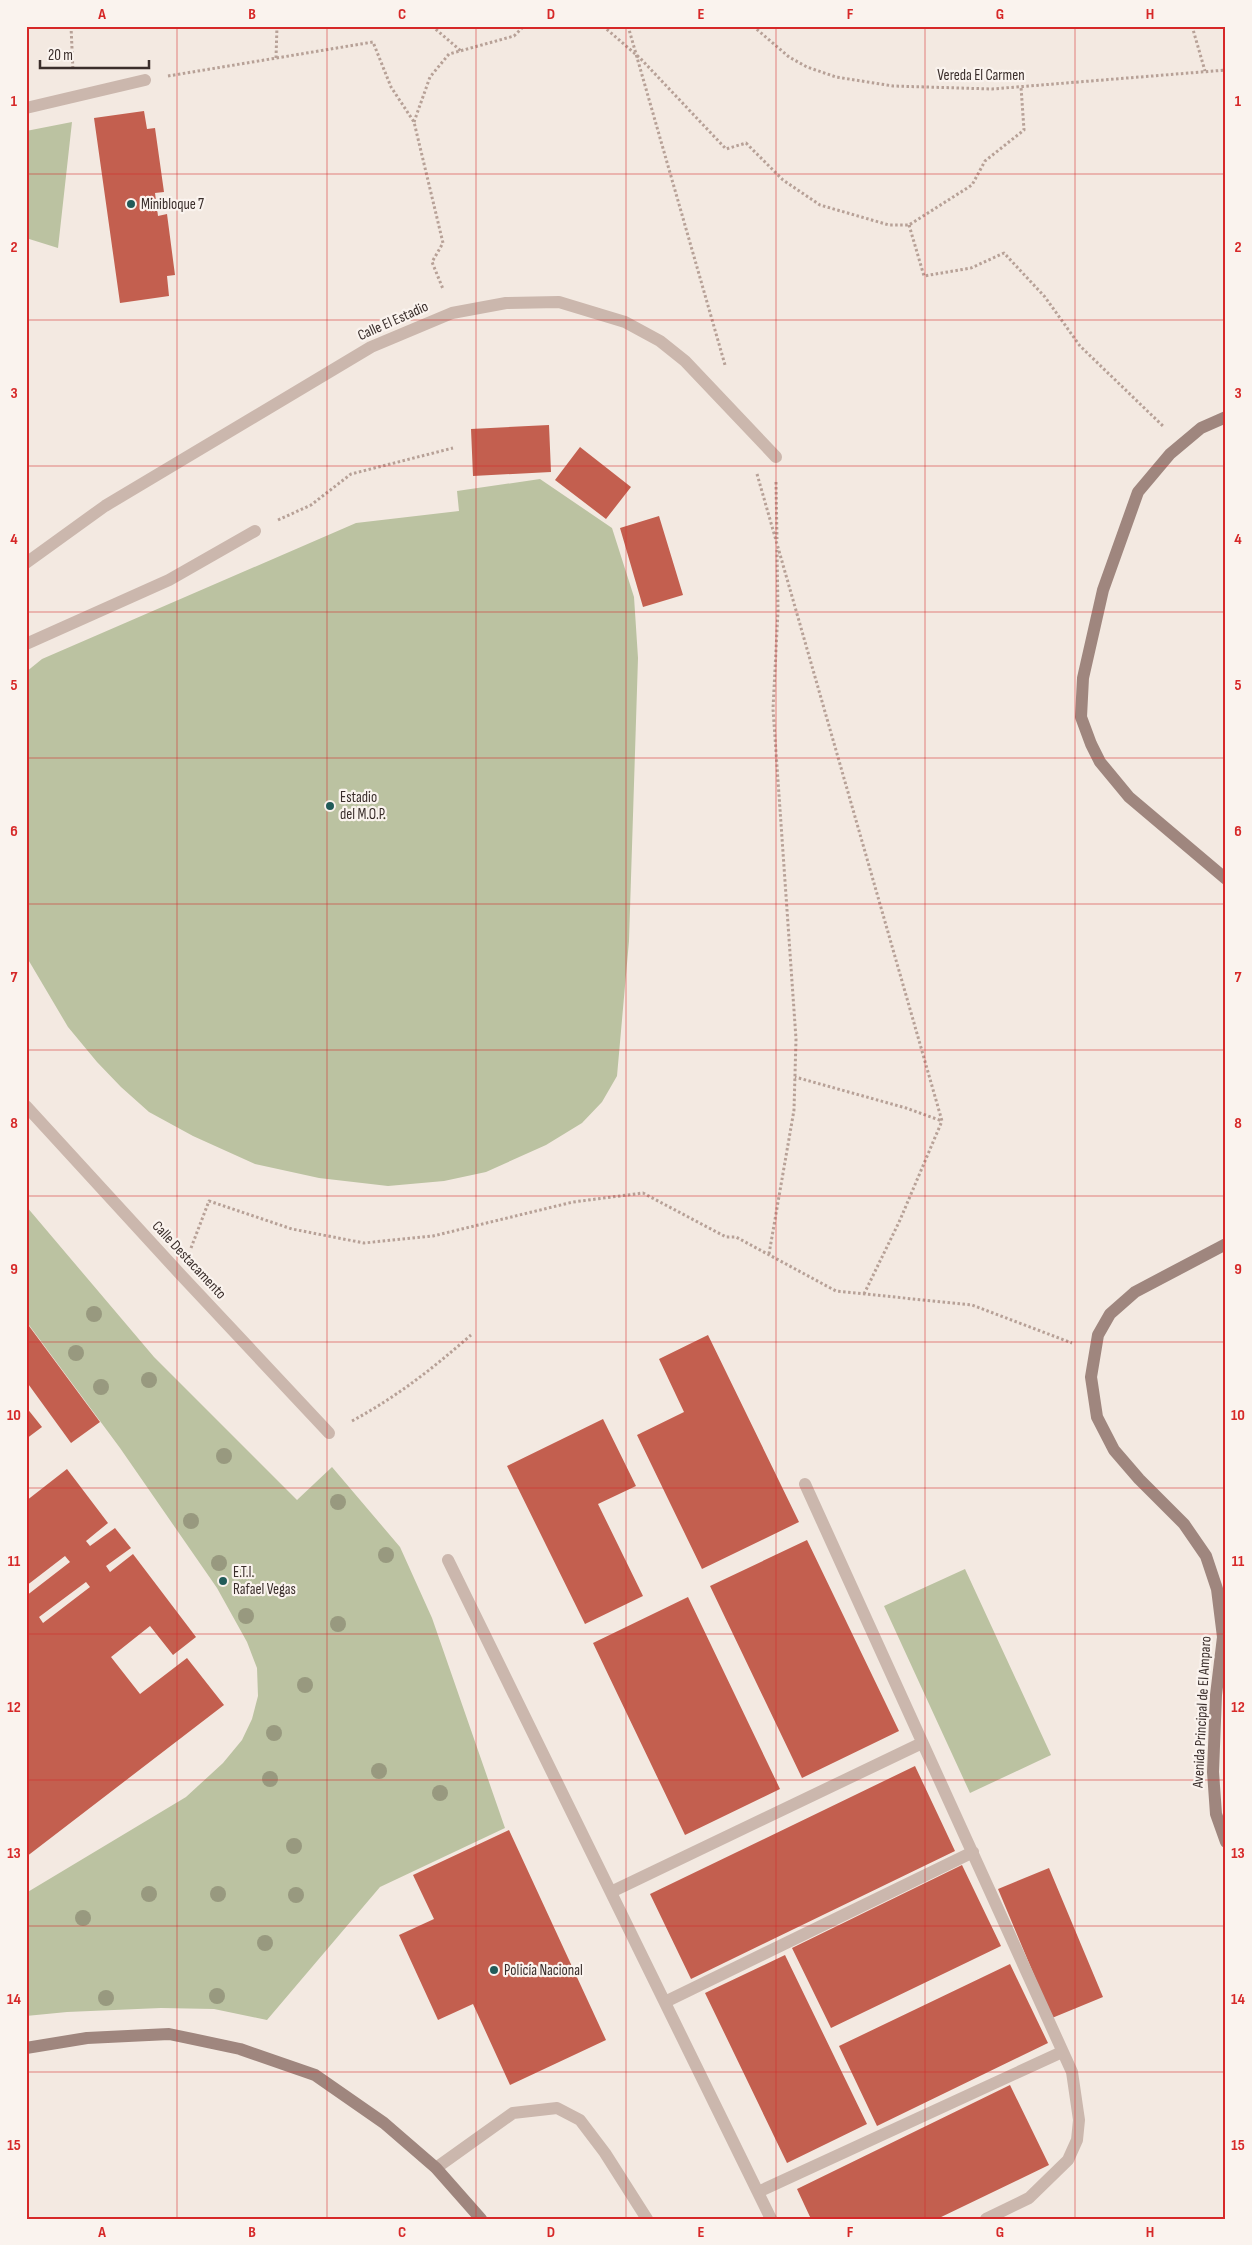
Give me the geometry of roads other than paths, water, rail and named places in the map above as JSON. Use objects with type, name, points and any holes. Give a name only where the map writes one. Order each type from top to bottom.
[{"type":"main road","points":[[1226,417],[1200,428],[1170,454],[1138,492],[1103,590],[1083,678],[1081,717],[1100,762],[1129,797],[1226,879]]},
{"type":"main road","name":"Avenida Principal de El Amparo","points":[[1226,1244],[1135,1292],[1110,1314],[1098,1335],[1091,1377],[1097,1417],[1114,1450],[1139,1479],[1184,1524],[1206,1556],[1217,1589],[1223,1637],[1216,1695],[1213,1772],[1216,1814],[1226,1842]]},
{"type":"main road","points":[[26,2048],[87,2038],[169,2034],[240,2049],[315,2075],[384,2123],[436,2168],[481,2219]]},
{"type":"street","points":[[26,108],[145,80]]},
{"type":"street","name":"Calle El Estadio","points":[[26,563],[106,506],[328,371],[371,347],[452,313],[506,303],[559,302],[624,322],[660,341],[685,360],[776,457]]},
{"type":"street","points":[[26,644],[169,580],[255,531]]},
{"type":"street","name":"Calle Destacamento","points":[[26,1106],[329,1433]]},
{"type":"street","points":[[805,1484],[1072,2072],[1079,2120],[1077,2140],[1068,2160],[1029,2198],[986,2219]]},
{"type":"street","points":[[448,1560],[771,2219]]},
{"type":"street","points":[[611,1892],[922,1743]]},
{"type":"street","points":[[665,2002],[973,1852]]},
{"type":"street","points":[[758,2192],[1062,2052]]},
{"type":"street","points":[[436,2168],[513,2113],[556,2108],[580,2120],[605,2153],[647,2219]]},
{"type":"place","name":"Minibloque 7","points":[[131,204]]},
{"type":"place","name":"Estadio del M.O.P.","points":[[330,806]]},
{"type":"place","name":"E.T.I. Rafael Vegas","points":[[223,1581]]},
{"type":"place","name":"Policía Nacional","points":[[494,1970]]}]
